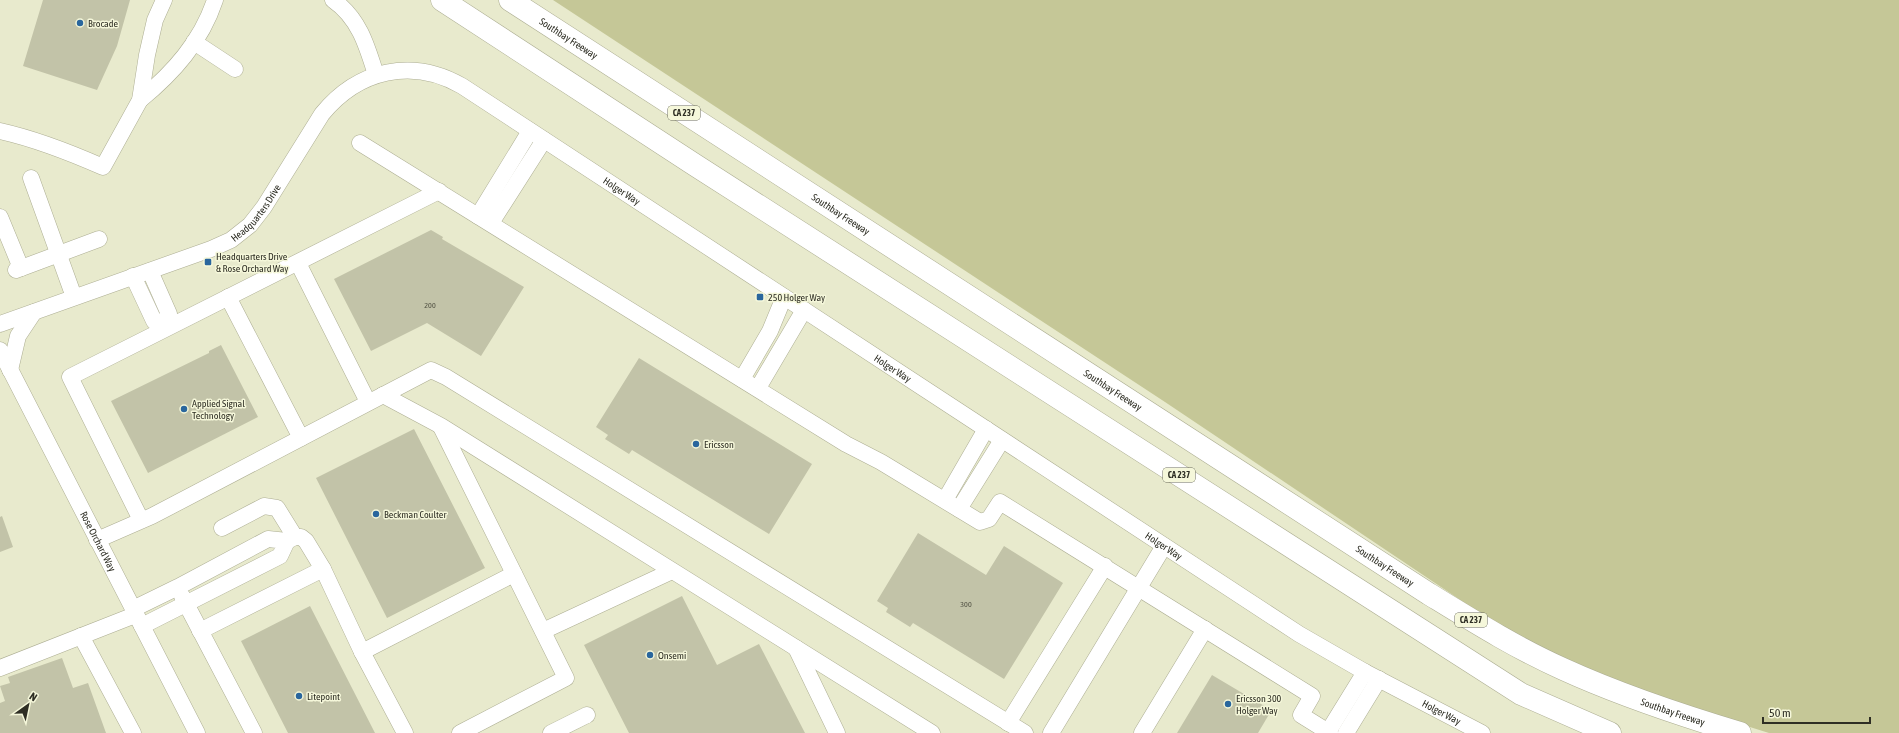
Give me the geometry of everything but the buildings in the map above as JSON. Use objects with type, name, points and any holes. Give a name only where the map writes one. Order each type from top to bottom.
[{"type":"highway","name":"CA 237","points":[[442,0],[702,169],[1521,694],[1610,733]]},
{"type":"highway","name":"Southbay Freeway","points":[[510,0],[1429,594],[1491,632],[1562,668],[1643,702],[1740,733]]},
{"type":"highway","points":[[1225,462],[1243,485],[1274,508],[1376,574],[1522,664],[1629,708],[1702,733]]},
{"type":"highway","points":[[1521,694],[1554,723],[1572,733]]},
{"type":"street","points":[[140,100],[146,55],[155,20],[164,0]]},
{"type":"street","points":[[0,132],[42,142],[103,167],[140,100],[169,75],[184,58],[205,26],[215,0]]},
{"type":"street","points":[[333,0],[348,12],[361,31],[376,75]]},
{"type":"street","points":[[194,42],[235,69]]},
{"type":"street","name":"Holger Way","points":[[376,75],[412,70],[432,72],[452,80],[1299,634],[1379,680],[1482,733]]},
{"type":"street","name":"Headquarters Drive","points":[[0,324],[150,271],[231,240],[250,225],[264,207],[322,114],[333,101],[352,86],[376,75]]},
{"type":"street","points":[[485,219],[530,131]]},
{"type":"street","points":[[485,219],[544,140]]},
{"type":"street","points":[[360,143],[758,388],[846,444],[881,462],[980,522],[989,519],[1000,502],[1139,587],[1312,696],[1301,715],[1329,732],[1365,672]]},
{"type":"street","points":[[31,178],[74,298]]},
{"type":"street","points":[[141,520],[70,377],[165,325],[228,297],[298,263],[439,191]]},
{"type":"street","points":[[0,217],[18,269],[98,239]]},
{"type":"street","points":[[298,263],[368,402]]},
{"type":"street","points":[[150,271],[168,314],[165,325]]},
{"type":"street","points":[[133,276],[154,321],[165,325]]},
{"type":"street","points":[[742,379],[770,331],[784,296]]},
{"type":"street","points":[[228,297],[301,438]]},
{"type":"street","points":[[758,388],[804,310]]},
{"type":"street","points":[[10,370],[18,336],[34,312]]},
{"type":"street","name":"Rose Orchard Way","points":[[0,350],[197,733]]},
{"type":"street","points":[[97,540],[141,520],[431,370],[446,377],[1025,733]]},
{"type":"street","points":[[383,395],[441,426],[932,733]]},
{"type":"street","points":[[441,426],[566,678],[460,733]]},
{"type":"street","points":[[946,500],[986,429]]},
{"type":"street","points":[[959,509],[1002,440]]},
{"type":"street","points":[[222,528],[264,506],[271,506],[276,508],[291,539]]},
{"type":"street","points":[[137,617],[178,587],[268,539],[291,539],[301,537],[306,541],[323,569],[362,652],[405,733]]},
{"type":"street","points":[[0,668],[81,636],[137,617],[186,604],[280,556],[291,539]]},
{"type":"street","points":[[1051,733],[1164,546]]},
{"type":"street","points":[[1008,723],[1105,566]]},
{"type":"street","points":[[200,631],[323,569]]},
{"type":"street","points":[[543,630],[672,571]]},
{"type":"street","points":[[362,652],[514,574]]},
{"type":"street","points":[[178,587],[254,733]]},
{"type":"street","points":[[1142,733],[1205,629]]},
{"type":"street","points":[[81,636],[133,733]]},
{"type":"street","points":[[795,648],[837,733]]},
{"type":"street","points":[[1346,733],[1379,680]]},
{"type":"street","points":[[551,733],[587,715]]},
{"type":"green space","points":[[553,0],[1899,0],[1899,733],[1769,733],[1562,668],[1165,402]]},
{"type":"place","name":"Brocade","points":[[80,23]]},
{"type":"place","name":"Headquarters Drive & Rose Orchard Way","points":[[208,262]]},
{"type":"place","name":"250 Holger Way","points":[[760,297]]},
{"type":"place","name":"Applied Signal Technology","points":[[184,409]]},
{"type":"place","name":"Ericsson","points":[[696,444]]},
{"type":"place","name":"Beckman Coulter","points":[[376,514]]},
{"type":"place","name":"Onsemi","points":[[650,655]]},
{"type":"place","name":"Litepoint","points":[[299,696]]},
{"type":"place","name":"Ericsson 300 Holger Way","points":[[1228,704]]}]
